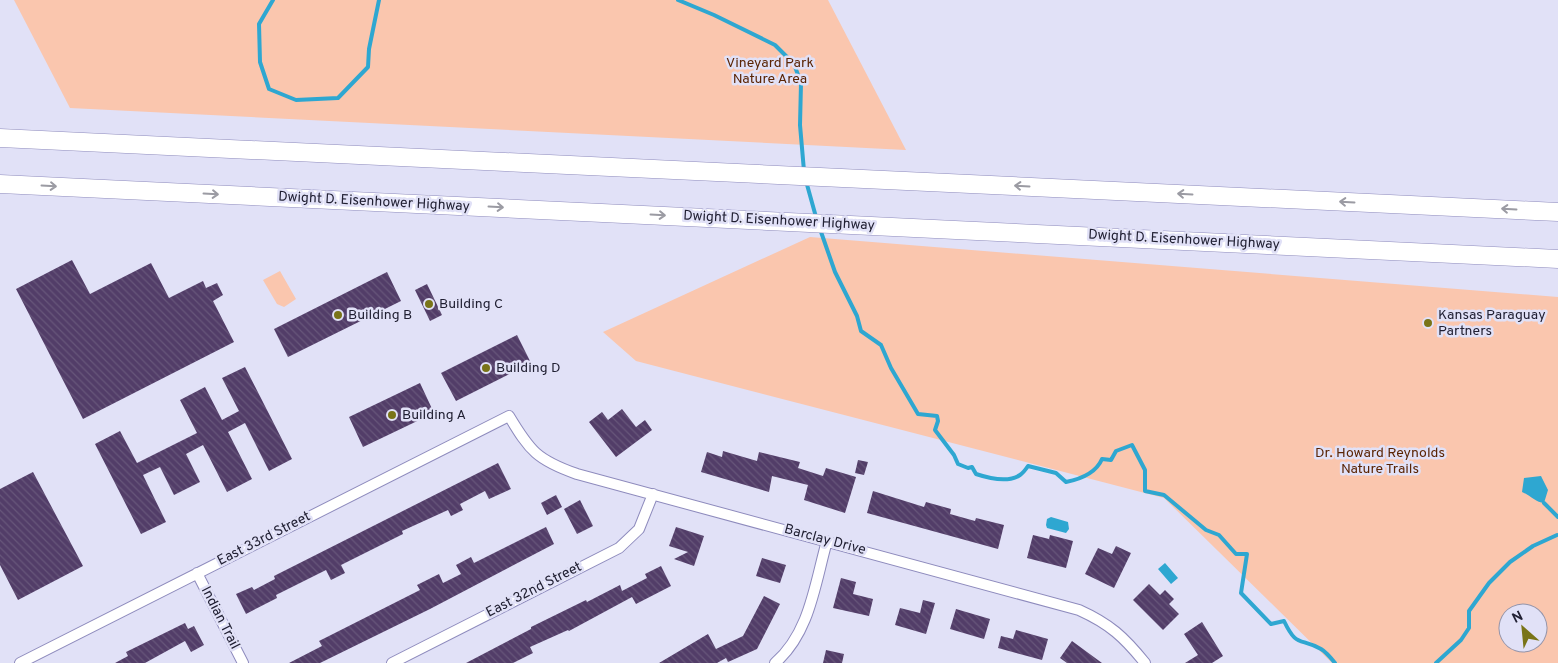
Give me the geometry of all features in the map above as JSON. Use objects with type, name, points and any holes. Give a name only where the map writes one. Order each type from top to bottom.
[{"type":"highway","points":[[0,138],[1558,212]]},
{"type":"highway","name":"Dwight D. Eisenhower Highway","points":[[0,184],[1558,259]]},
{"type":"street","name":"Barclay Drive","points":[[509,416],[528,446],[545,461],[577,474],[827,540],[1079,610],[1099,619],[1116,631],[1145,663]]},
{"type":"street","name":"East 33rd Street","points":[[20,663],[509,416]]},
{"type":"street","name":"East 32nd Street","points":[[392,663],[619,548],[638,529],[653,494]]},
{"type":"street","points":[[775,663],[787,652],[803,626],[827,540]]},
{"type":"street","name":"Indian Trail","points":[[197,573],[243,663]]},
{"type":"green space","name":"Vineyard Park Nature Area","points":[[14,0],[828,0],[906,150],[70,108]]},
{"type":"green space","name":"Dr. Howard Reynolds Nature Trails","points":[[810,237],[1558,297],[1558,663],[1332,663],[1164,498],[636,361],[603,332]]},
{"type":"green space","points":[[280,271],[296,299],[284,307],[277,304],[263,280]]},
{"type":"water","points":[[1541,476],[1548,490],[1544,503],[1538,502],[1522,492],[1524,478]]},
{"type":"water","points":[[1051,517],[1068,522],[1069,529],[1066,533],[1047,528],[1047,519]]},
{"type":"water","points":[[1165,563],[1178,578],[1171,584],[1158,569]]},
{"type":"building","points":[[72,260],[90,294],[151,263],[169,298],[203,281],[206,288],[217,283],[223,295],[213,301],[234,342],[83,419],[16,289]]},
{"type":"building","name":"Building B","points":[[387,272],[401,301],[288,357],[274,329]]},
{"type":"building","name":"Building C","points":[[427,284],[442,315],[430,321],[415,290]]},
{"type":"building","name":"Building D","points":[[517,335],[531,363],[456,401],[441,373]]},
{"type":"building","points":[[245,367],[292,459],[269,471],[245,423],[228,432],[252,479],[227,492],[203,445],[186,454],[200,482],[174,495],[160,467],[143,475],[166,522],[141,534],[95,444],[120,431],[137,463],[197,433],[180,400],[205,387],[222,420],[239,411],[222,378]]},
{"type":"building","name":"Building A","points":[[420,383],[434,413],[363,447],[349,417]]},
{"type":"building","points":[[622,409],[636,427],[645,420],[652,430],[616,457],[589,422],[602,412],[608,420]]},
{"type":"building","points":[[723,451],[757,461],[759,452],[800,462],[798,468],[823,476],[826,468],[856,477],[845,513],[804,500],[808,485],[772,476],[769,492],[701,472],[707,452],[722,457]]},
{"type":"building","points":[[858,460],[868,462],[864,475],[855,473]]},
{"type":"building","points":[[498,463],[511,489],[489,499],[485,491],[460,504],[463,510],[451,516],[448,510],[402,531],[403,534],[341,565],[345,573],[331,580],[326,570],[276,595],[277,598],[246,614],[236,594],[252,587],[254,590],[275,579],[274,576]]},
{"type":"building","points":[[33,472],[83,566],[18,600],[0,565],[0,489]]},
{"type":"building","points":[[873,491],[924,507],[926,502],[951,509],[950,514],[975,521],[976,518],[1004,525],[998,549],[867,513]]},
{"type":"building","points":[[556,495],[562,507],[547,515],[541,503]]},
{"type":"building","points":[[580,500],[593,526],[577,534],[564,509]]},
{"type":"building","points":[[546,527],[554,544],[430,609],[320,663],[289,663],[322,646],[319,641],[420,590],[417,585],[439,574],[443,583],[461,574],[456,565],[471,557],[474,563]]},
{"type":"building","points":[[676,527],[704,536],[694,566],[674,559],[688,552],[669,546]]},
{"type":"building","points":[[1033,535],[1049,539],[1050,535],[1073,541],[1066,568],[1027,558]]},
{"type":"building","points":[[1116,546],[1131,553],[1114,588],[1085,574],[1098,548],[1112,554]]},
{"type":"building","points":[[762,558],[786,565],[780,583],[756,576]]},
{"type":"building","points":[[661,566],[671,586],[636,604],[632,597],[569,631],[530,647],[533,653],[513,663],[466,663],[531,629],[531,627],[586,600],[587,602],[620,585],[622,591],[647,578],[645,574]]},
{"type":"building","points":[[841,578],[856,582],[853,594],[873,599],[869,616],[833,608]]},
{"type":"building","points":[[1149,584],[1160,595],[1165,590],[1174,599],[1169,604],[1179,614],[1163,630],[1133,600]]},
{"type":"building","points":[[764,596],[780,604],[757,649],[728,662],[726,658],[717,663],[659,663],[708,634],[716,649],[743,636]]},
{"type":"building","points":[[923,600],[935,603],[926,634],[895,625],[900,608],[920,613]]},
{"type":"building","points":[[956,609],[990,619],[984,639],[950,629]]},
{"type":"building","points":[[1202,622],[1223,656],[1212,663],[1185,663],[1198,655],[1184,634]]},
{"type":"building","points":[[185,623],[188,629],[194,626],[204,645],[191,652],[185,641],[145,663],[115,663],[128,656],[126,652]]},
{"type":"building","points":[[1016,630],[1048,639],[1042,660],[998,648],[1001,636],[1013,639]]},
{"type":"building","points":[[1072,641],[1102,663],[1067,663],[1060,658]]},
{"type":"building","points":[[826,650],[844,654],[842,663],[823,663]]},
{"type":"waterway","points":[[273,0],[259,24],[260,62],[269,89],[296,100],[338,98],[368,67],[369,49],[379,0]]},
{"type":"waterway","points":[[678,0],[714,15],[775,45],[794,64],[801,83],[800,125],[804,171]]},
{"type":"waterway","points":[[806,181],[816,217]]},
{"type":"waterway","points":[[820,229],[835,272],[857,316],[861,331],[881,345],[891,368],[918,414],[937,416],[938,421],[935,430],[954,455],[958,464],[968,468],[972,467],[976,474],[1004,479],[1020,475],[1028,466],[1056,473],[1066,482],[1087,475],[1096,468],[1102,459],[1111,460],[1116,451],[1132,445],[1145,470],[1145,491],[1164,495],[1206,530],[1219,535],[1236,554],[1247,554],[1241,593],[1271,624],[1284,621],[1296,639],[1321,649],[1335,663]]},
{"type":"waterway","points":[[1544,503],[1558,517]]},
{"type":"waterway","points":[[1436,663],[1461,640],[1469,628],[1469,611],[1489,583],[1510,562],[1533,546],[1557,535]]},
{"type":"place","name":"Building C","points":[[429,304]]},
{"type":"place","name":"Building B","points":[[338,315]]},
{"type":"place","name":"Kansas Paraguay Partners","points":[[1428,323]]},
{"type":"place","name":"Building D","points":[[486,368]]},
{"type":"place","name":"Building A","points":[[392,415]]}]
